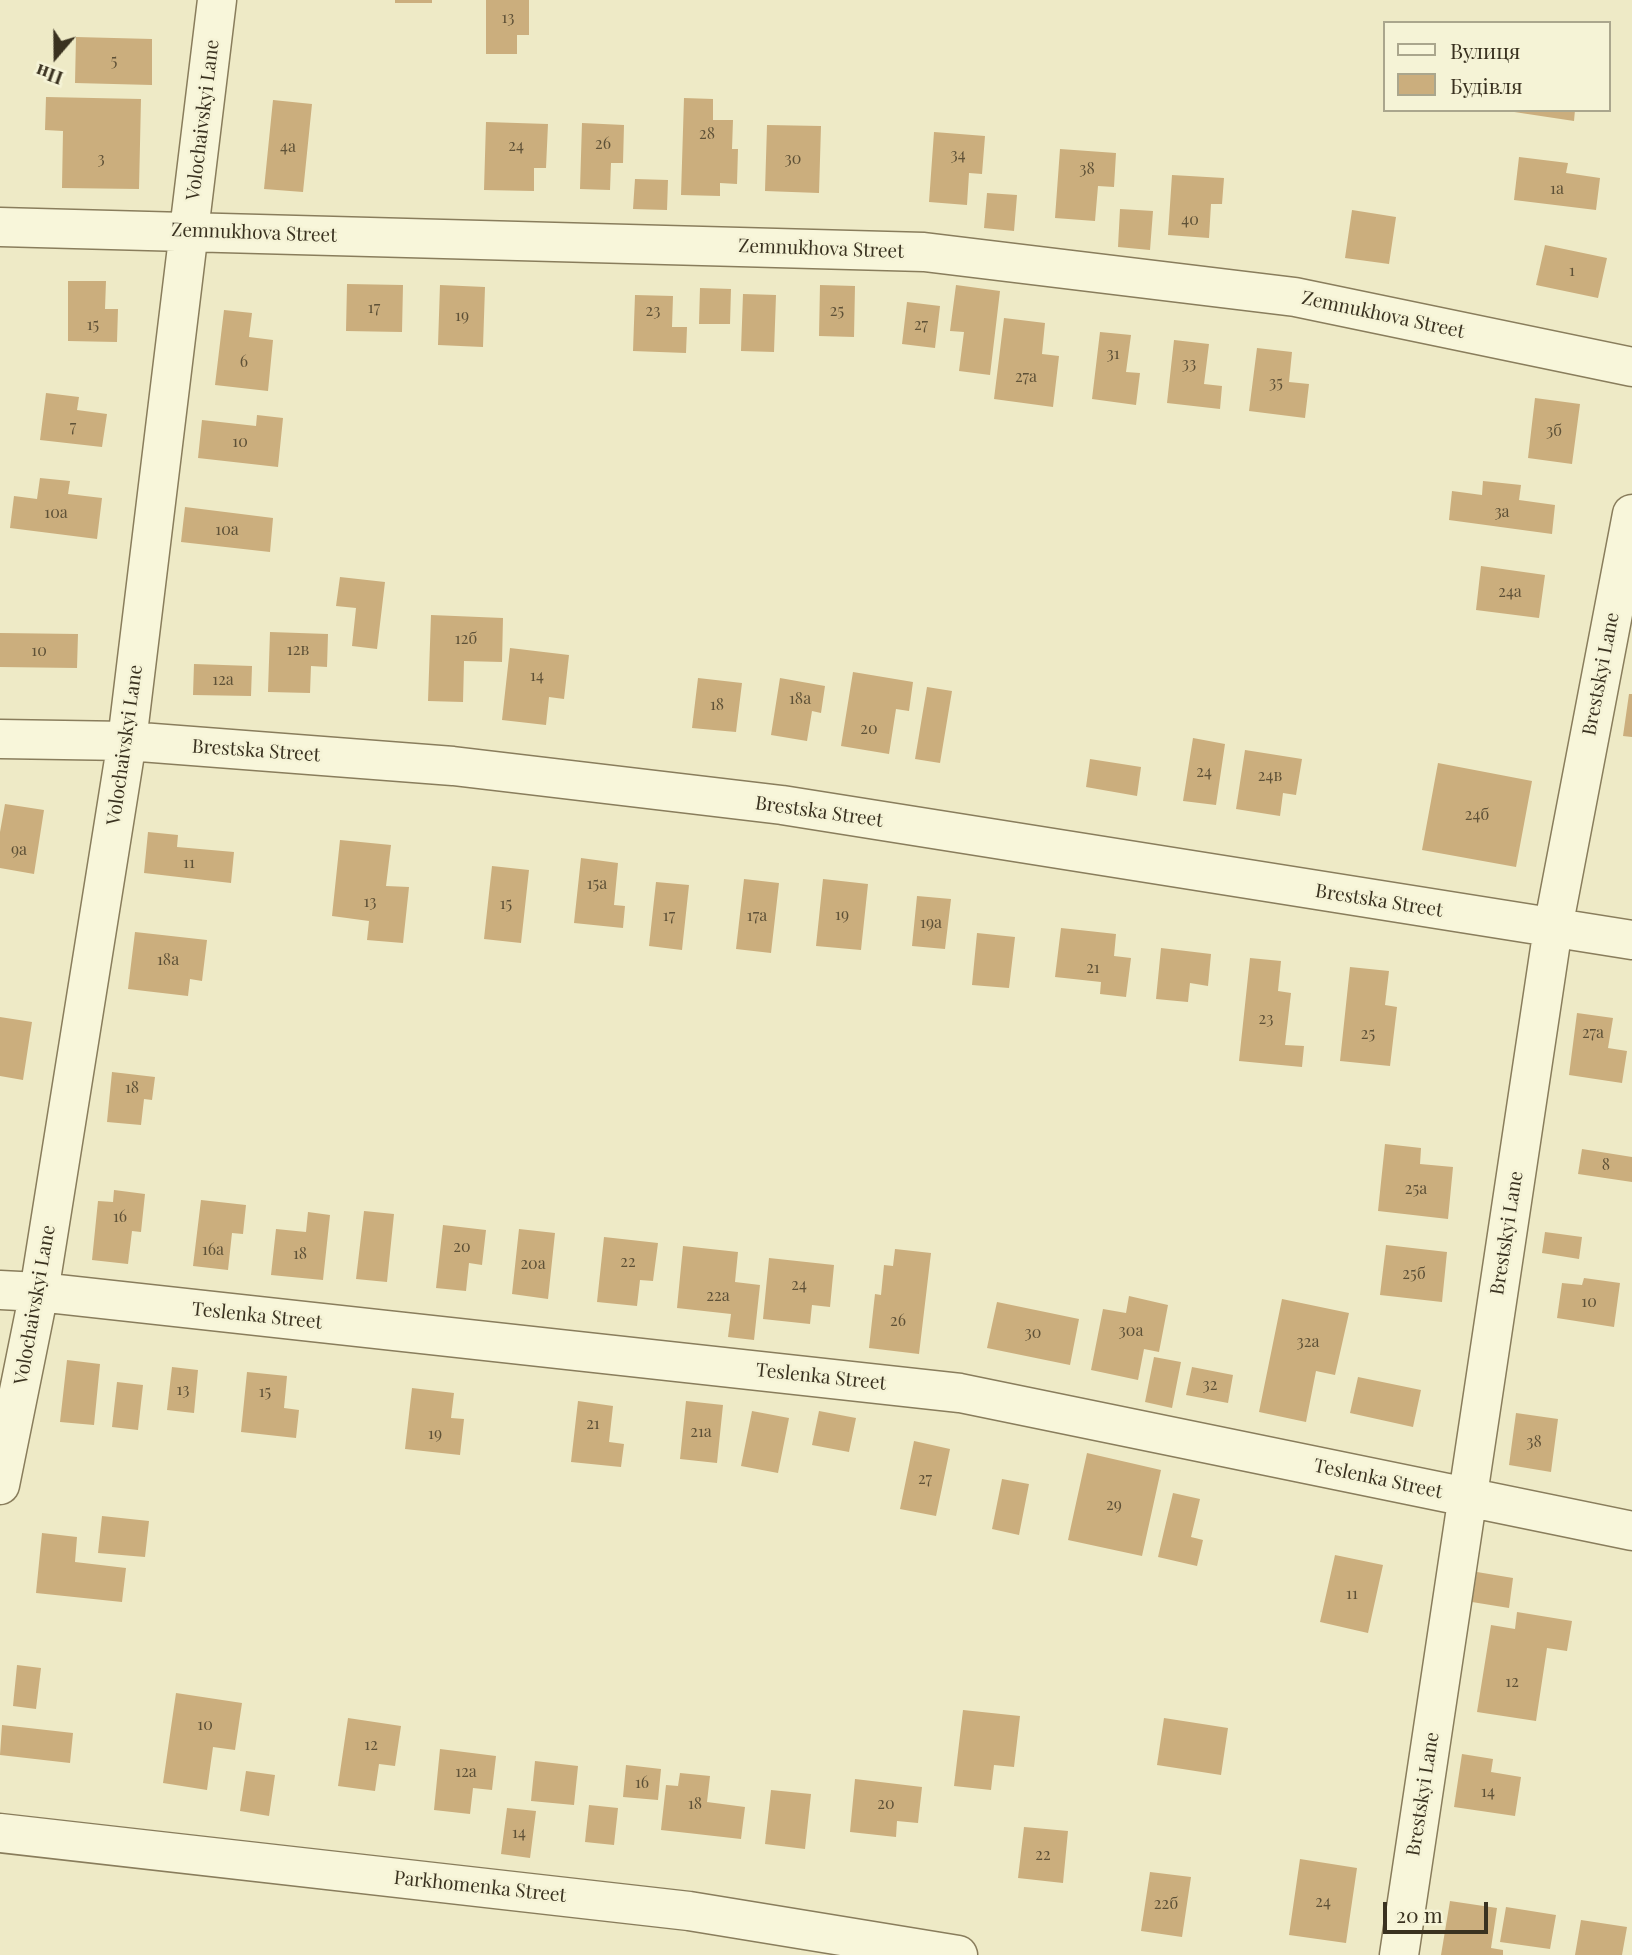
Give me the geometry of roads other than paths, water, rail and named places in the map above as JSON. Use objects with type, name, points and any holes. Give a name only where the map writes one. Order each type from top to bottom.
[{"type":"street","name":"Volochaivskyi Lane","points":[[0,1485],[39,1292],[128,741],[218,0]]},
{"type":"street","name":"Zemnukhova Street","points":[[0,227],[924,252],[1296,297],[1632,367]]},
{"type":"street","name":"Brestskyi Lane","points":[[1399,1955],[1553,928],[1632,514]]},
{"type":"street","name":"Brestska Street","points":[[0,739],[128,741],[453,766],[782,805],[1632,940]]},
{"type":"street","name":"Teslenka Street","points":[[0,1290],[39,1292],[960,1392],[1632,1531]]},
{"type":"street","name":"Parkhomenka Street","points":[[0,1833],[688,1911],[958,1955]]}]
